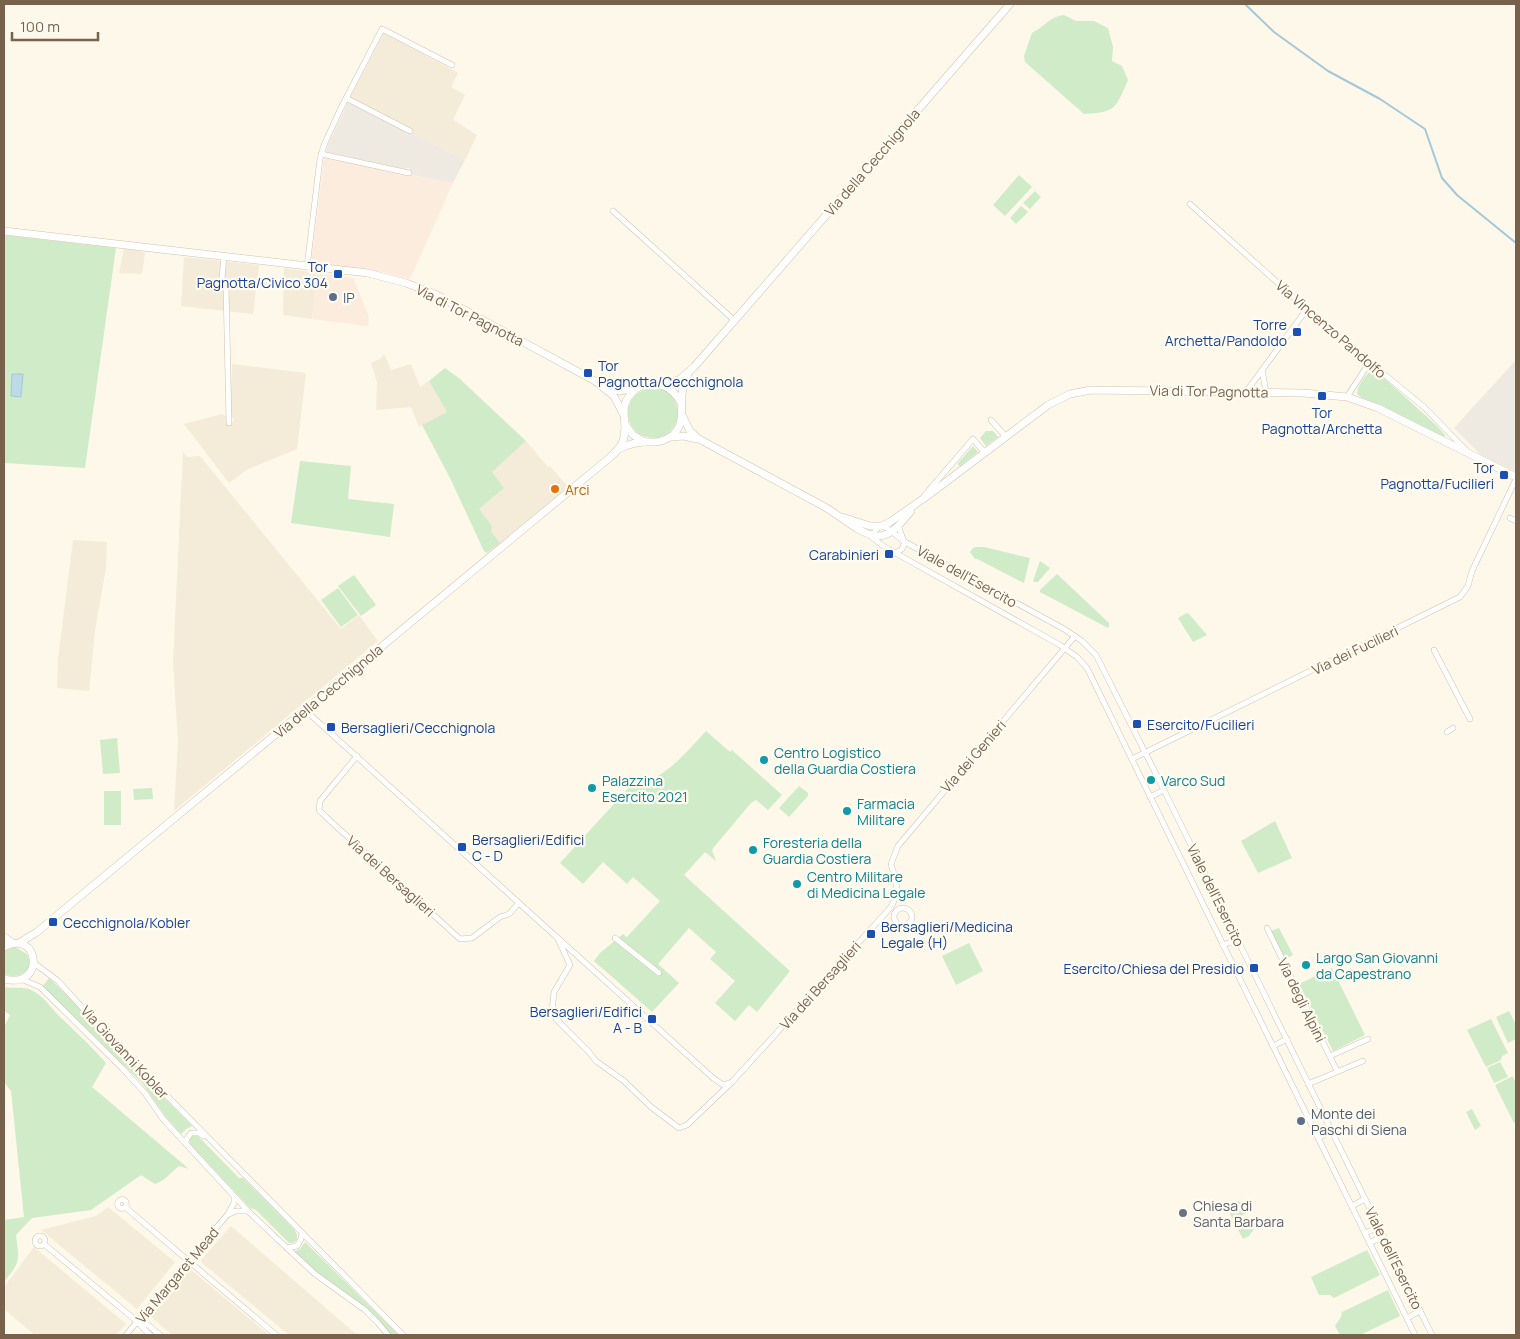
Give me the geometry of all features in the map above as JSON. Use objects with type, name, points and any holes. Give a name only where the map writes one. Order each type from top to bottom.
[{"type":"street","name":"Via della Cecchignola","points":[[637,388],[647,384],[670,383],[679,380],[694,367],[1010,4]]},
{"type":"street","points":[[308,267],[321,154],[346,98],[382,29],[452,65]]},
{"type":"street","points":[[346,98],[410,131]]},
{"type":"street","points":[[321,154],[409,173]]},
{"type":"street","name":"Via Vincenzo Pandolfo","points":[[1190,204],[1307,309],[1424,407],[1471,455]]},
{"type":"street","points":[[613,211],[735,321]]},
{"type":"street","name":"Via di Tor Pagnotta","points":[[4,231],[379,276],[421,288],[595,381],[617,390],[637,388]]},
{"type":"street","points":[[224,257],[222,278],[226,286],[229,423]]},
{"type":"street","points":[[1246,392],[1307,309]]},
{"type":"street","points":[[1347,396],[1370,363]]},
{"type":"street","name":"Via della Cecchignola","points":[[682,415],[683,385],[694,367]]},
{"type":"street","points":[[1262,370],[1266,392]]},
{"type":"street","name":"Via di Tor Pagnotta","points":[[595,381],[614,396],[623,414]]},
{"type":"street","points":[[659,384],[673,392],[681,403]]},
{"type":"street","points":[[618,450],[623,440],[625,424],[623,414],[628,398],[637,388]]},
{"type":"street","name":"Via di Tor Pagnotta","points":[[882,526],[919,502],[1048,405],[1060,398],[1080,391],[1266,392],[1347,396],[1378,408],[1516,478]]},
{"type":"street","points":[[670,437],[678,429],[682,415]]},
{"type":"street","points":[[682,415],[690,431],[700,439],[842,517],[863,532],[872,536],[881,536],[891,532]]},
{"type":"street","points":[[991,420],[1006,437]]},
{"type":"street","points":[[625,424],[633,435],[645,442]]},
{"type":"street","points":[[670,437],[684,436],[700,439]]},
{"type":"street","name":"Via della Cecchignola","points":[[4,947],[37,932],[618,450],[628,445],[659,442],[670,437]]},
{"type":"street","points":[[919,502],[973,439],[985,453]]},
{"type":"street","name":"Via dei Fucilieri","points":[[1132,759],[1460,597],[1468,586],[1472,571],[1516,478]]},
{"type":"street","name":"Via di Tor Pagnotta","points":[[891,532],[919,502]]},
{"type":"street","points":[[842,517],[866,525],[882,526]]},
{"type":"street","points":[[1510,518],[1516,521]]},
{"type":"street","points":[[894,554],[902,549],[904,542],[898,525]]},
{"type":"street","points":[[872,536],[882,526]]},
{"type":"street","name":"Viale dell'Esercito","points":[[882,526],[904,542],[1075,636],[1096,655],[1146,752],[1432,1335]]},
{"type":"street","name":"Viale dell'Esercito","points":[[872,536],[894,554],[1066,648],[1077,657],[1089,672],[1415,1335]]},
{"type":"street","name":"Via dei Genieri","points":[[898,884],[891,864],[898,846],[1075,636]]},
{"type":"street","points":[[1434,650],[1470,719]]},
{"type":"street","name":"Via dei Bersaglieri","points":[[305,710],[713,1078],[723,1085],[732,1082]]},
{"type":"street","points":[[1447,732],[1453,728]]},
{"type":"street","name":"Via dei Bersaglieri","points":[[357,756],[318,806],[319,810],[354,843],[460,939],[472,938],[500,917],[509,914],[519,903]]},
{"type":"street","points":[[1150,797],[1164,790]]},
{"type":"street","name":"Via dei Bersaglieri","points":[[558,938],[570,965],[554,992],[552,1011],[556,1019],[596,1061],[624,1081],[673,1125],[682,1128],[687,1126],[723,1092],[891,907],[896,899],[898,884]]},
{"type":"street","name":"Via degli Alpini","points":[[1267,928],[1337,1071]]},
{"type":"street","points":[[4,979],[21,979],[30,973],[34,963],[32,945],[37,932]]},
{"type":"street","points":[[4,937],[26,946],[32,952]]},
{"type":"street","points":[[615,938],[658,973]]},
{"type":"street","points":[[1223,945],[1231,942],[1240,943]]},
{"type":"street","name":"Via Giovanni Kobler","points":[[34,963],[58,981],[110,1038],[403,1335]]},
{"type":"street","name":"Via Giovanni Kobler","points":[[21,979],[40,987],[91,1036],[145,1094],[163,1119],[248,1211],[286,1248],[315,1274],[365,1310],[388,1335]]},
{"type":"street","points":[[1330,1056],[1368,1038]]},
{"type":"street","points":[[1272,1046],[1287,1040]]},
{"type":"street","points":[[1308,1084],[1363,1061]]},
{"type":"street","points":[[1318,1138],[1331,1131]]},
{"type":"street","name":"Via Giovanni Kobler","points":[[186,1144],[188,1136],[194,1132],[204,1136],[214,1144]]},
{"type":"street","name":"Via Margaret Mead","points":[[126,1335],[228,1214],[234,1203],[234,1196]]},
{"type":"street","points":[[1352,1206],[1366,1200]]},
{"type":"street","points":[[125,1207],[276,1335]]},
{"type":"street","name":"Via Margaret Mead","points":[[228,1214],[236,1211],[248,1211]]},
{"type":"street","points":[[1365,1233],[1379,1227]]},
{"type":"street","points":[[286,1248],[297,1246],[302,1234]]},
{"type":"street","points":[[1370,1243],[1384,1236]]},
{"type":"street","points":[[44,1244],[150,1335]]},
{"type":"street","points":[[1407,1318],[1420,1311]]},
{"type":"street","points":[[137,1322],[148,1325],[160,1335]]},
{"type":"shaded area","points":[[384,33],[458,73],[451,87],[465,95],[453,120],[477,135],[465,160],[348,102]]},
{"type":"shaded area","points":[[348,102],[465,160],[453,183],[413,175],[409,168],[405,169],[326,152]]},
{"type":"shaded area","points":[[324,158],[453,183],[410,279],[383,272],[311,263]]},
{"type":"shaded area","points":[[124,248],[145,252],[142,274],[119,273]]},
{"type":"shaded area","points":[[184,257],[259,265],[253,314],[181,306]]},
{"type":"shaded area","points":[[284,268],[317,273],[312,319],[283,315]]},
{"type":"shaded area","points":[[317,273],[353,278],[369,317],[368,326],[312,319]]},
{"type":"shaded area","points":[[384,354],[391,370],[411,364],[420,387],[429,381],[447,412],[419,427],[411,407],[376,410],[377,383],[371,363],[380,359]]},
{"type":"shaded area","points":[[1516,360],[1516,472],[1481,455],[1454,428]]},
{"type":"shaded area","points":[[232,364],[306,373],[297,449],[248,469],[229,483],[184,424],[222,414],[226,416],[227,423],[234,421],[230,416]]},
{"type":"shaded area","points":[[526,441],[568,487],[500,543],[479,509],[504,488],[492,472]]},
{"type":"shaded area","points":[[183,452],[187,457],[200,456],[341,629],[359,615],[378,641],[174,811],[178,741],[173,662]]},
{"type":"shaded area","points":[[73,540],[107,542],[106,568],[95,630],[89,691],[57,688],[58,659]]},
{"type":"shaded area","points":[[108,1207],[175,1262],[137,1309],[41,1230],[96,1216]]},
{"type":"shaded area","points":[[231,1226],[357,1335],[289,1335],[201,1262]]},
{"type":"shaded area","points":[[34,1247],[126,1324],[116,1335],[35,1335],[4,1309],[4,1287]]},
{"type":"shaded area","points":[[190,1269],[269,1335],[172,1335],[150,1316]]},
{"type":"green space","points":[[1064,15],[1076,21],[1094,21],[1108,28],[1113,47],[1112,61],[1122,66],[1128,80],[1117,103],[1109,110],[1084,114],[1025,62],[1024,56],[1032,33],[1052,19]]},
{"type":"green space","points":[[1019,175],[1032,187],[1005,216],[993,205]]},
{"type":"green space","points":[[1035,191],[1041,197],[1030,209],[1023,203]]},
{"type":"green space","points":[[1021,206],[1028,212],[1016,224],[1010,218]]},
{"type":"green space","points":[[4,235],[116,248],[85,468],[4,463]]},
{"type":"green space","points":[[445,368],[460,379],[526,441],[492,472],[504,488],[479,509],[492,526],[491,531],[500,543],[487,553],[484,551],[450,478],[422,425],[447,412],[429,381]]},
{"type":"green space","points":[[1374,369],[1436,425],[1445,436],[1442,437],[1357,394],[1362,380]]},
{"type":"green space","points":[[648,388],[658,388],[671,395],[678,408],[678,418],[671,431],[658,438],[648,438],[639,434],[632,427],[628,418],[628,408],[632,399],[639,392]]},
{"type":"green space","points":[[986,431],[993,431],[998,437],[986,446],[980,438]]},
{"type":"green space","points":[[973,446],[978,452],[960,466],[958,465],[958,463]]},
{"type":"green space","points":[[300,461],[351,466],[348,499],[394,504],[390,537],[291,523]]},
{"type":"green space","points":[[976,547],[984,547],[1030,558],[1024,583],[975,559],[970,552]]},
{"type":"green space","points":[[1040,561],[1050,568],[1038,582],[1034,582],[1033,581]]},
{"type":"green space","points":[[1057,574],[1109,623],[1108,628],[1040,592]]},
{"type":"green space","points":[[354,575],[376,605],[361,616],[338,586]]},
{"type":"green space","points":[[338,588],[358,615],[341,627],[321,600]]},
{"type":"green space","points":[[1187,613],[1207,635],[1193,642],[1178,618]]},
{"type":"green space","points":[[706,731],[730,752],[732,750],[782,795],[768,810],[756,800],[751,803],[712,850],[716,861],[705,852],[684,875],[790,971],[757,1012],[749,1005],[735,1021],[715,1003],[735,981],[710,959],[716,952],[689,928],[658,964],[679,983],[652,1012],[594,961],[600,953],[623,934],[627,937],[660,901],[633,877],[627,884],[603,862],[583,884],[560,863],[633,783],[653,778],[663,773],[683,756]]},
{"type":"green space","points":[[117,738],[120,773],[103,774],[100,740]]},
{"type":"green space","points":[[799,786],[808,793],[808,796],[789,817],[779,808]]},
{"type":"green space","points":[[152,788],[153,799],[134,800],[133,789]]},
{"type":"green space","points":[[104,791],[121,791],[121,825],[104,825]]},
{"type":"green space","points":[[1275,821],[1292,858],[1258,873],[1241,841]]},
{"type":"green space","points":[[1279,928],[1293,955],[1285,959],[1271,931]]},
{"type":"green space","points":[[969,943],[983,971],[956,985],[942,956]]},
{"type":"green space","points":[[15,947],[27,954],[29,965],[24,973],[9,976],[4,974],[4,951]]},
{"type":"green space","points":[[1332,968],[1365,1035],[1333,1051],[1299,984]]},
{"type":"green space","points":[[49,978],[192,1126],[181,1134],[166,1117],[142,1083],[43,986]]},
{"type":"green space","points":[[4,987],[28,989],[43,998],[106,1063],[92,1087],[189,1169],[179,1166],[155,1184],[141,1175],[91,1210],[32,1218],[16,1235],[18,1260],[4,1282],[4,1220],[24,1217],[11,1091],[4,1082],[4,1027],[10,1015],[4,1011]]},
{"type":"green space","points":[[1509,1011],[1516,1025],[1516,1039],[1508,1043],[1496,1017]]},
{"type":"green space","points":[[1491,1019],[1508,1053],[1502,1056],[1501,1060],[1486,1067],[1467,1030]]},
{"type":"green space","points":[[1500,1062],[1508,1077],[1494,1083],[1487,1068]]},
{"type":"green space","points":[[1513,1076],[1516,1084],[1516,1122],[1514,1123],[1495,1085]]},
{"type":"green space","points":[[1472,1109],[1481,1126],[1475,1130],[1466,1112]]},
{"type":"green space","points":[[192,1135],[198,1136],[239,1178],[243,1178],[294,1229],[297,1240],[289,1243],[256,1210],[250,1208],[190,1144],[189,1139]]},
{"type":"green space","points":[[1237,1201],[1241,1202],[1246,1213],[1237,1219],[1232,1218],[1226,1205]]},
{"type":"green space","points":[[1249,1218],[1254,1229],[1249,1236],[1243,1239],[1236,1226]]},
{"type":"green space","points":[[305,1242],[399,1335],[391,1335],[366,1308],[324,1279],[293,1252],[300,1249]]},
{"type":"green space","points":[[1367,1250],[1380,1275],[1334,1298],[1330,1295],[1319,1295],[1311,1277]]},
{"type":"green space","points":[[1388,1290],[1400,1316],[1360,1335],[1340,1335],[1335,1326],[1342,1312]]},
{"type":"water","points":[[12,374],[23,374],[21,397],[11,396]]},
{"type":"waterway","points":[[1245,4],[1274,32],[1328,71],[1380,99],[1425,129],[1442,178],[1457,195],[1516,243]]},
{"type":"place","name":"Tor Pagnotta/Civico 304","points":[[338,274]]},
{"type":"place","name":"IP","points":[[333,297]]},
{"type":"place","name":"Torre Archetta/Pandoldo","points":[[1297,332]]},
{"type":"place","name":"Tor Pagnotta/Cecchignola","points":[[588,373]]},
{"type":"place","name":"Tor Pagnotta/Archetta","points":[[1322,396]]},
{"type":"place","name":"Tor Pagnotta/Fucilieri","points":[[1504,475]]},
{"type":"place","name":"Arci","points":[[555,489]]},
{"type":"place","name":"Carabinieri","points":[[889,554]]},
{"type":"place","name":"Esercito/Fucilieri","points":[[1137,724]]},
{"type":"place","name":"Bersaglieri/Cecchignola","points":[[331,727]]},
{"type":"place","name":"Centro Logistico della Guardia Costiera","points":[[764,760]]},
{"type":"place","name":"Varco Sud","points":[[1151,780]]},
{"type":"place","name":"Palazzina Esercito 2021","points":[[592,788]]},
{"type":"place","name":"Farmacia Militare","points":[[847,811]]},
{"type":"place","name":"Bersaglieri/Edifici C - D","points":[[462,847]]},
{"type":"place","name":"Foresteria della Guardia Costiera","points":[[753,850]]},
{"type":"place","name":"Centro Militare di Medicina Legale","points":[[797,884]]},
{"type":"place","name":"Cecchignola/Kobler","points":[[53,922]]},
{"type":"place","name":"Bersaglieri/Medicina Legale (H)","points":[[871,934]]},
{"type":"place","name":"Largo San Giovanni da Capestrano","points":[[1306,965]]},
{"type":"place","name":"Esercito/Chiesa del Presidio","points":[[1254,968]]},
{"type":"place","name":"Bersaglieri/Edifici A - B","points":[[652,1019]]},
{"type":"place","name":"Monte dei Paschi di Siena","points":[[1301,1121]]},
{"type":"place","name":"Chiesa di Santa Barbara","points":[[1183,1213]]}]
